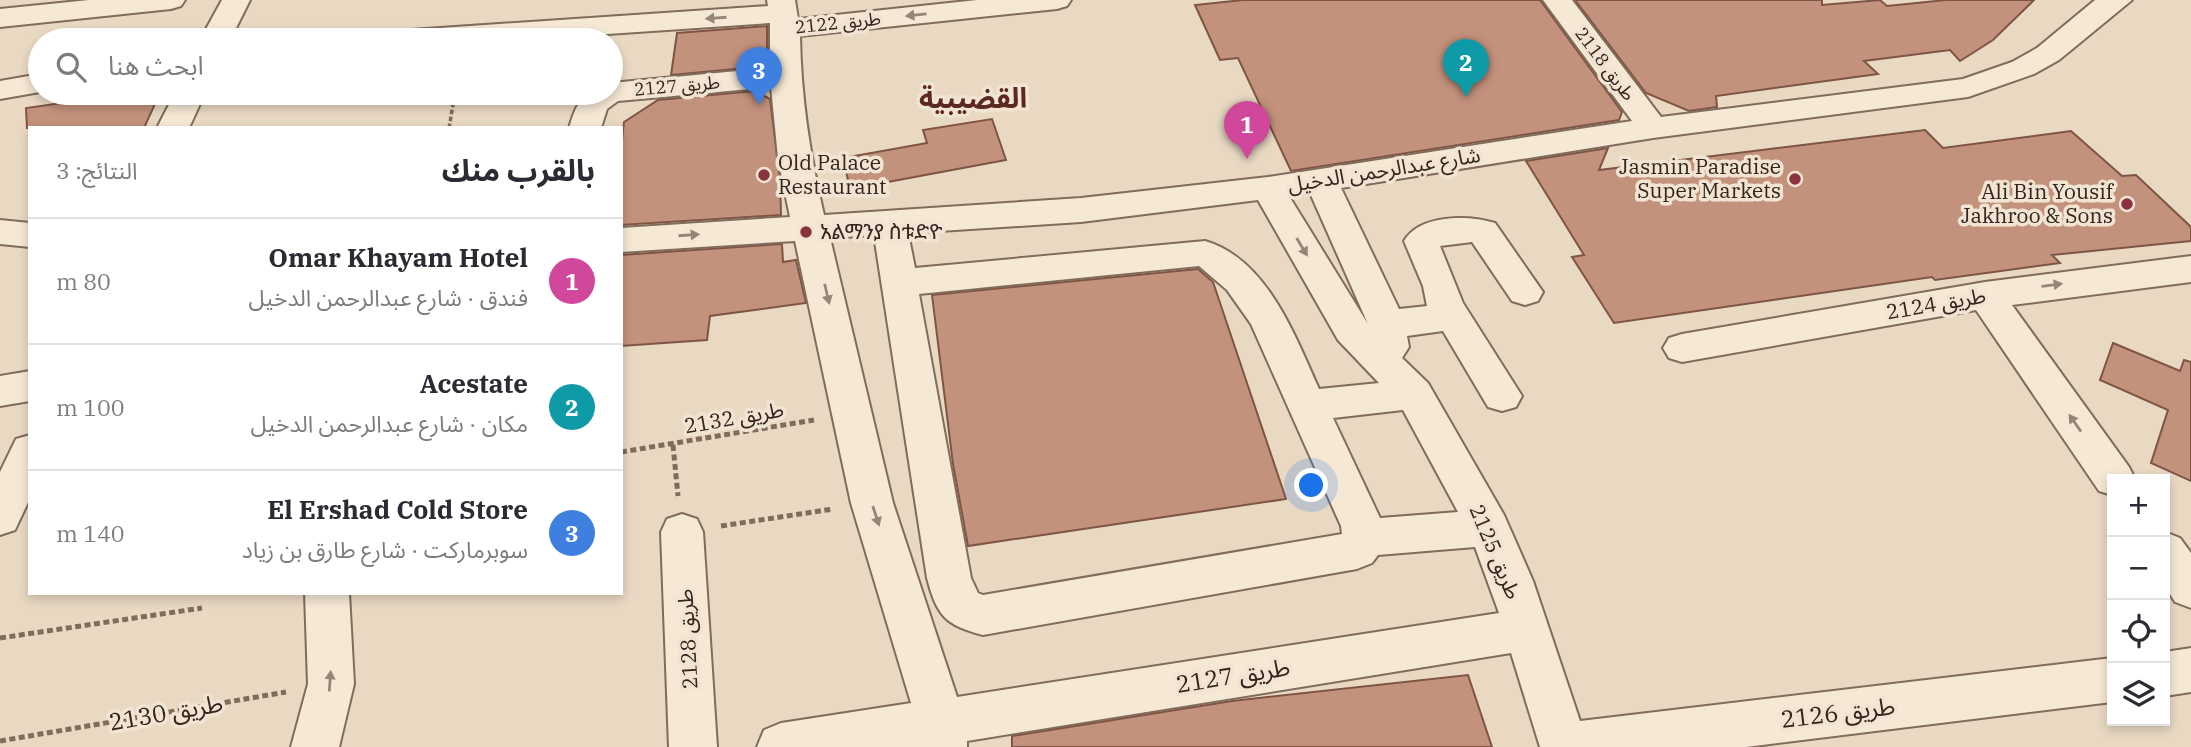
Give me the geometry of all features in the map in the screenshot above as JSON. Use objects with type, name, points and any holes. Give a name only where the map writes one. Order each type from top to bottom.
[{"type":"street","points":[[0,18],[93,4],[171,0]]},
{"type":"street","points":[[221,28],[236,0]]},
{"type":"street","name":"طريق 2122","points":[[575,28],[1057,0]]},
{"type":"street","name":"طريق 2118","points":[[1557,0],[1653,128]]},
{"type":"street","name":"شارع عبدالرحمن الدخيل","points":[[623,240],[1081,210],[1321,181],[1653,128],[1968,88],[2023,68],[2048,54],[2106,2]]},
{"type":"street","points":[[78,28],[93,4]]},
{"type":"street","points":[[783,14],[785,76],[794,158],[812,228],[872,503],[942,734]]},
{"type":"street","name":"طريق 2127","points":[[623,91],[785,76]]},
{"type":"street","points":[[0,90],[28,85]]},
{"type":"street","points":[[174,126],[184,105]]},
{"type":"street","name":"طريق 2127","points":[[585,126],[592,105]]},
{"type":"street","name":"طريق 2125","points":[[1321,181],[1387,324],[1404,384]]},
{"type":"street","name":"طريق 2125","points":[[1268,188],[1352,330],[1404,384],[1489,528],[1511,581],[1564,747]]},
{"type":"street","points":[[890,223],[898,283],[949,578],[956,603],[965,611],[983,615],[1362,547],[1362,526],[1266,318],[1230,272],[1205,253],[898,283]]},
{"type":"street","points":[[1502,396],[1447,307],[1441,284],[1421,241],[1432,234],[1458,230],[1483,231],[1525,292]]},
{"type":"street","points":[[0,232],[28,235]]},
{"type":"street","name":"طريق 2124","points":[[1682,348],[1985,295],[2191,269]]},
{"type":"street","points":[[1985,295],[2110,474]]},
{"type":"street","points":[[1387,324],[1439,320],[1445,316],[1447,307]]},
{"type":"street","points":[[1307,405],[1404,384]]},
{"type":"street","points":[[0,391],[28,386]]},
{"type":"street","points":[[0,517],[28,456]]},
{"type":"street","points":[[1364,538],[1489,528]]},
{"type":"street","name":"طريق 2128","points":[[682,531],[694,747]]},
{"type":"street","points":[[2170,558],[2191,589]]},
{"type":"street","points":[[315,747],[331,684],[327,595]]},
{"type":"street","name":"طريق 2127","points":[[787,747],[942,734],[1525,630]]},
{"type":"street","points":[[2170,673],[2191,670]]},
{"type":"street","name":"طريق 2126","points":[[1564,747],[2107,681]]},
{"type":"path","points":[[449,126],[453,105]]},
{"type":"path","name":"طريق 2132","points":[[623,452],[853,413]]},
{"type":"path","points":[[673,445],[682,531],[872,503]]},
{"type":"path","points":[[0,638],[202,608]]},
{"type":"path","name":"طريق 2130","points":[[0,741],[331,684]]},
{"type":"building","points":[[1243,0],[1540,0],[1622,112],[1619,120],[1291,171],[1238,58],[1220,60],[1195,5]]},
{"type":"building","points":[[1575,0],[1822,0],[1822,5],[1880,0],[1887,6],[1946,0],[2034,0],[1993,40],[1960,61],[1950,50],[1864,61],[1878,74],[1716,96],[1717,107],[1689,111],[1646,93]]},
{"type":"building","points":[[767,26],[767,66],[671,75],[677,33]]},
{"type":"building","points":[[755,91],[770,99],[780,179],[781,215],[623,225],[624,122],[658,100]]},
{"type":"building","points":[[47,105],[155,105],[145,126],[27,128],[26,108]]},
{"type":"building","points":[[992,119],[1006,160],[850,189],[843,158],[927,143],[923,130]]},
{"type":"building","points":[[1925,130],[1943,148],[2071,131],[2122,176],[2136,175],[2191,227],[2191,241],[2052,255],[2060,263],[1935,280],[1932,277],[1614,323],[1572,257],[1584,255],[1526,161],[1608,148],[1599,170]]},
{"type":"building","points":[[782,244],[783,262],[796,260],[806,303],[710,316],[707,340],[623,346],[623,255]]},
{"type":"building","points":[[1198,269],[1213,282],[1286,499],[968,546],[953,464],[932,295]]},
{"type":"building","points":[[2113,343],[2180,371],[2184,360],[2191,362],[2191,481],[2151,463],[2168,410],[2100,380]]},
{"type":"building","points":[[1468,675],[1492,747],[1012,747],[1012,736],[1232,701]]},
{"type":"place","name":"Acestate","points":[[1466,97]]},
{"type":"place","name":"El Ershad Cold Store","points":[[759,105]]},
{"type":"place","name":"Omar Khayam Hotel","points":[[1247,159]]},
{"type":"place","name":"Old Palace Restaurant","points":[[764,175]]},
{"type":"place","name":"Jasmin Paradise Super Markets","points":[[1795,179]]},
{"type":"place","name":"Ali Bin Yousif Jakhroo & Sons","points":[[2127,204]]},
{"type":"place","name":"አልማንያ ስቱድዮ","points":[[806,232]]},
{"type":"district","name":"القضيبية","points":[[973,98]]}]
